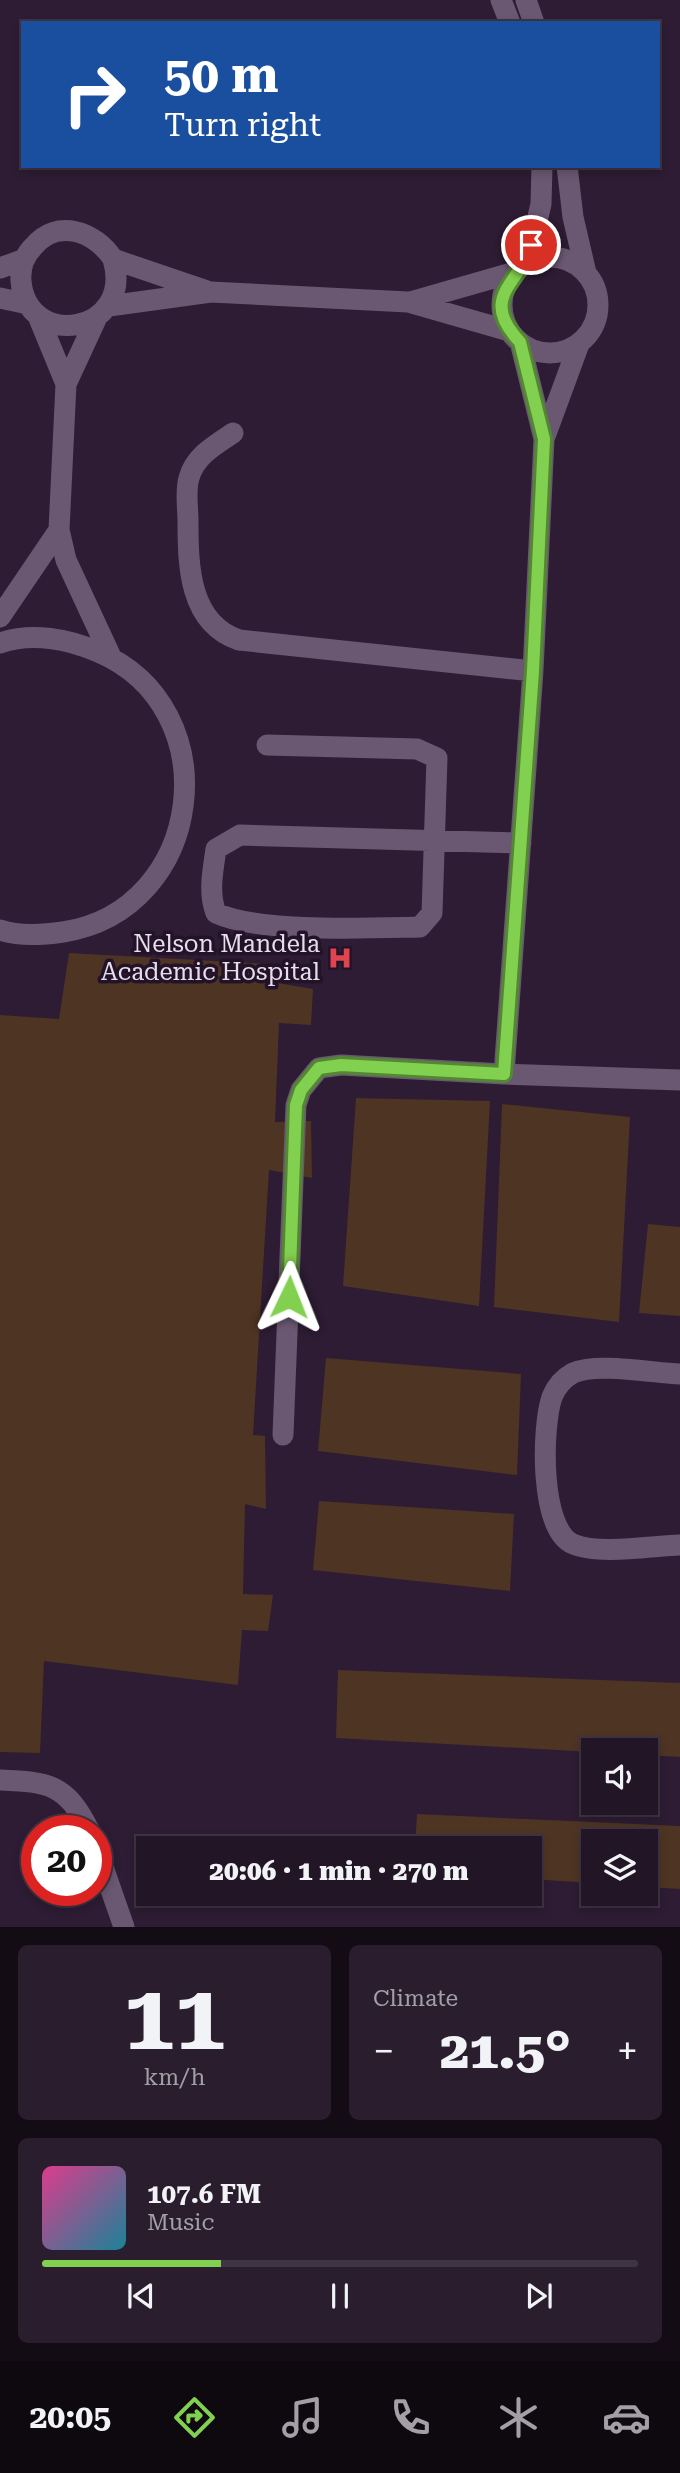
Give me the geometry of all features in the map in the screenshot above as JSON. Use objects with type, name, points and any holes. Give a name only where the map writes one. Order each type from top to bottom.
[{"type":"lane","points":[[500,0],[509,21]]},
{"type":"lane","points":[[526,0],[533,21]]},
{"type":"lane","points":[[542,168],[541,204],[521,268],[507,283],[502,307],[515,336],[544,439]]},
{"type":"lane","points":[[567,168],[577,243],[586,273]]},
{"type":"lane","points":[[0,268],[24,259],[40,240],[61,231],[77,231],[92,236],[105,246],[113,259],[117,283],[66,384],[59,530],[66,560],[111,657]]},
{"type":"lane","points":[[408,302],[521,268],[542,258],[558,257],[574,263],[586,273],[595,286],[598,310],[590,332],[579,344],[544,439],[533,671],[504,1074]]},
{"type":"lane","points":[[24,259],[22,289],[66,384]]},
{"type":"lane","points":[[113,259],[211,292]]},
{"type":"lane","points":[[0,298],[33,310],[52,323],[67,326],[83,324],[103,312],[211,292],[408,302],[515,336],[534,350],[549,353],[579,344]]},
{"type":"lane","points":[[233,433],[209,449],[188,479],[188,569],[201,610],[222,634],[239,640],[533,671]]},
{"type":"lane","points":[[0,617],[59,530]]},
{"type":"lane","points":[[0,643],[45,638],[79,643],[111,657],[139,678],[162,704],[178,736],[186,769],[185,804],[177,838],[161,869],[139,895],[110,916],[78,930],[44,935],[0,930]]},
{"type":"lane","points":[[267,745],[405,748],[426,751],[437,758],[436,840],[432,913],[420,927],[272,925],[229,919],[216,913],[211,901],[216,849],[240,835],[436,840],[521,843]]},
{"type":"lane","points":[[283,1435],[296,1105],[301,1090],[319,1068],[341,1065],[680,1080]]},
{"type":"lane","points":[[680,1374],[595,1369],[574,1372],[560,1383],[552,1397],[545,1473],[550,1506],[559,1531],[572,1544],[593,1548],[680,1545]]},
{"type":"lane","points":[[0,1780],[37,1781],[58,1789],[76,1804],[82,1815]]},
{"type":"lane","points":[[112,1893],[124,1927]]},
{"type":"building","points":[[69,953],[268,964],[266,981],[313,989],[311,1025],[279,1023],[275,1122],[311,1121],[312,1178],[269,1170],[253,1435],[265,1436],[266,1509],[245,1504],[243,1594],[273,1595],[268,1631],[242,1630],[238,1685],[44,1661],[40,1753],[0,1752],[0,1015],[59,1019]]},
{"type":"building","points":[[356,1098],[490,1101],[479,1306],[343,1286]]},
{"type":"building","points":[[502,1104],[630,1117],[619,1322],[494,1307]]},
{"type":"building","points":[[648,1224],[680,1227],[680,1316],[639,1313]]},
{"type":"building","points":[[326,1358],[521,1374],[517,1475],[318,1451]]},
{"type":"building","points":[[319,1501],[514,1514],[510,1591],[313,1570]]},
{"type":"building","points":[[338,1670],[680,1683],[680,1757],[658,1756],[658,1738],[581,1738],[581,1751],[336,1738]]},
{"type":"building","points":[[417,1814],[680,1826],[680,1889],[658,1888],[658,1829],[581,1829],[581,1882],[542,1880],[542,1836],[416,1836]]},
{"type":"place","name":"Nelson Mandela Academic Hospital","points":[[340,958]]},
{"type":"route","points":[[289,1297],[296,1105],[301,1090],[319,1068],[341,1065],[504,1074],[533,671],[544,439],[520,342],[509,331],[502,307],[507,283],[515,272],[527,263],[531,245]]}]
